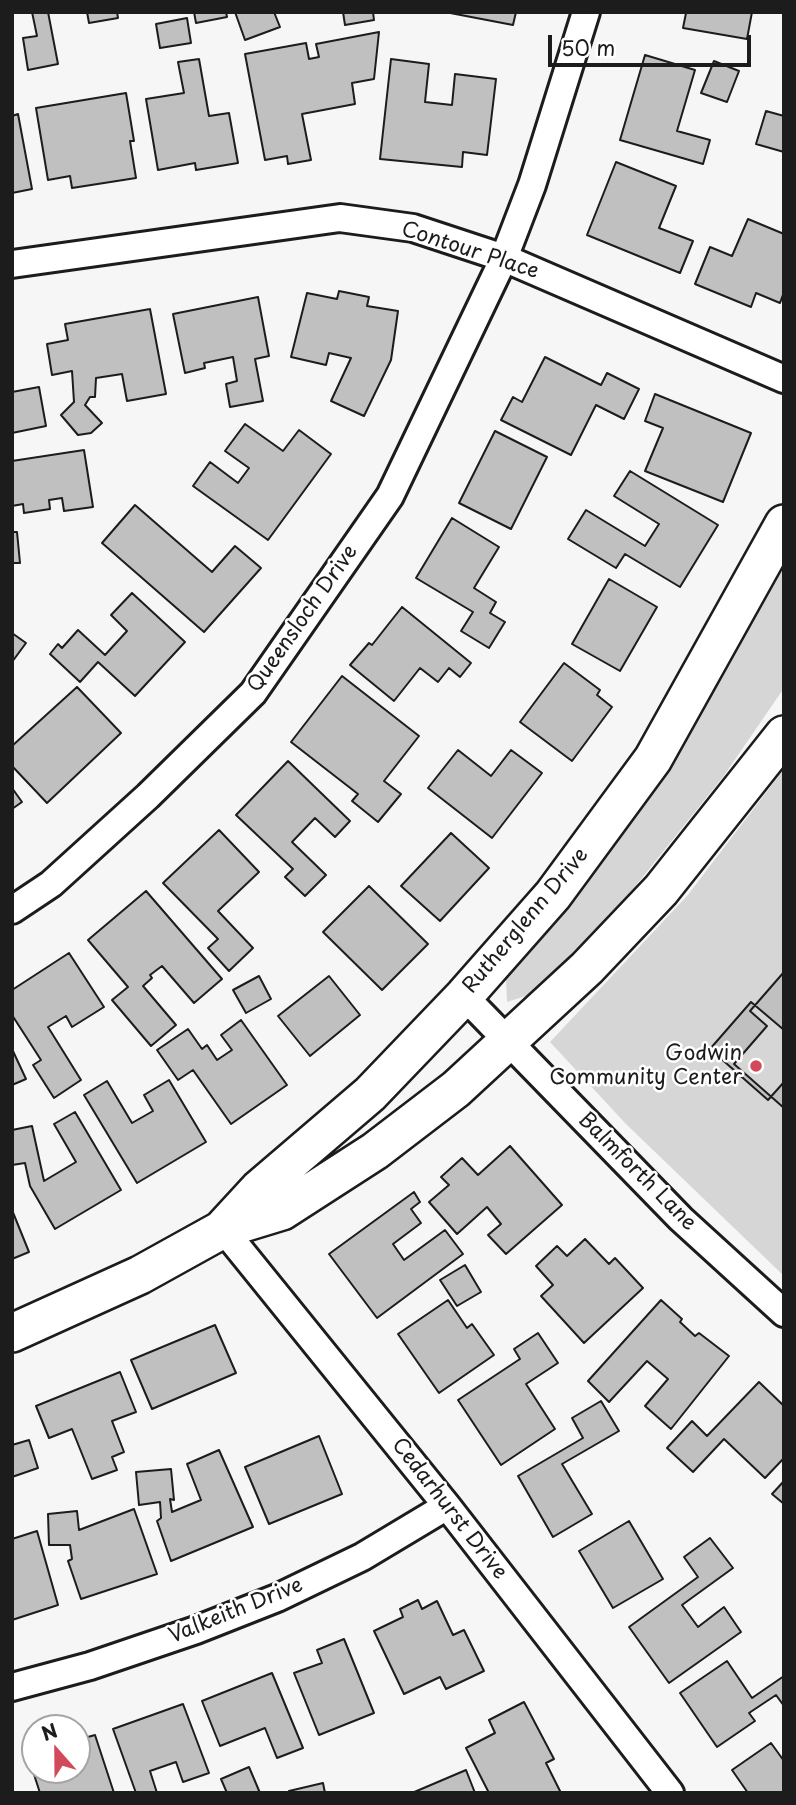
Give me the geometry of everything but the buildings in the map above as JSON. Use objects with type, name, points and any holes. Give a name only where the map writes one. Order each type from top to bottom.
[{"type":"street","points":[[503,258],[533,185],[586,12]]},
{"type":"street","name":"Contour Place","points":[[12,264],[340,218],[413,228],[503,258],[784,379]]},
{"type":"street","name":"Queensloch Drive","points":[[12,910],[51,884],[148,796],[253,693],[390,496],[503,258]]},
{"type":"street","name":"Rutherglenn Drive","points":[[223,1229],[259,1189],[370,1094],[464,996],[553,895],[653,759],[784,524]]},
{"type":"street","name":"Rutherglenn Drive","points":[[12,1333],[140,1275],[223,1229],[282,1211],[375,1151],[456,1089],[587,968],[661,890],[784,735]]},
{"type":"street","name":"Balmforth Lane","points":[[464,996],[681,1219],[784,1313]]},
{"type":"street","name":"Cedarhurst Drive","points":[[223,1229],[447,1506],[670,1793]]},
{"type":"street","name":"Valkeith Drive","points":[[12,1687],[90,1666],[196,1630],[277,1598],[362,1557],[447,1506]]},
{"type":"shaded area","points":[[784,556],[784,688],[723,777],[588,945],[544,990],[507,1002],[506,978],[644,791],[721,676]]},
{"type":"shaded area","points":[[784,769],[784,1276],[626,1124],[550,1042],[687,896]]},
{"type":"place","name":"Godwin Community Center","points":[[756,1066]]}]
